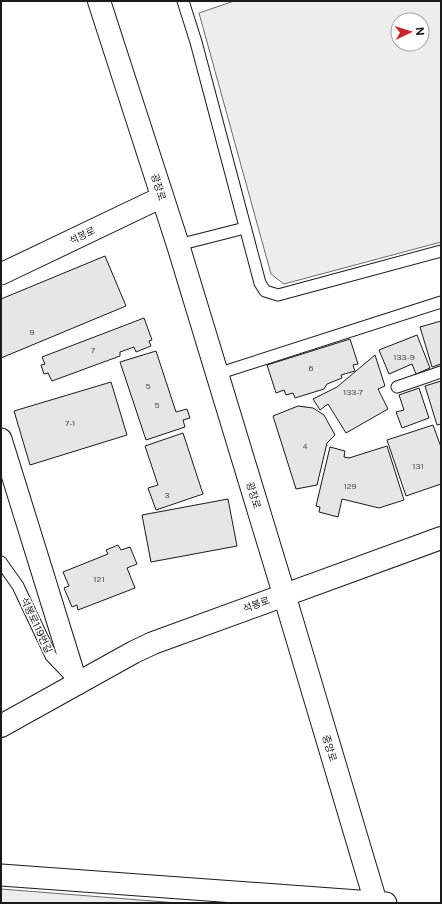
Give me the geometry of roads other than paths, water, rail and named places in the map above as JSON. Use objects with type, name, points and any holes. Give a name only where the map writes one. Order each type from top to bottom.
[{"type":"street","name":"광장로","points":[[99,1],[178,245],[284,594]]},
{"type":"street","name":"석봉로","points":[[1,274],[162,197]]},
{"type":"street","points":[[1,439],[77,684]]},
{"type":"street","name":"석봉로","points":[[1,726],[134,652],[153,643],[441,538]]},
{"type":"street","name":"중앙로","points":[[284,594],[379,902]]},
{"type":"street","points":[[1,875],[379,902]]},
{"type":"lane","points":[[183,1],[198,50],[260,283],[265,291],[278,295],[441,251]]},
{"type":"lane","points":[[178,245],[245,228]]},
{"type":"lane","points":[[217,374],[441,302]]},
{"type":"lane","points":[[397,387],[441,372]]},
{"type":"lane","name":"석봉로119번길","points":[[1,562],[18,586],[51,656],[77,684]]}]
